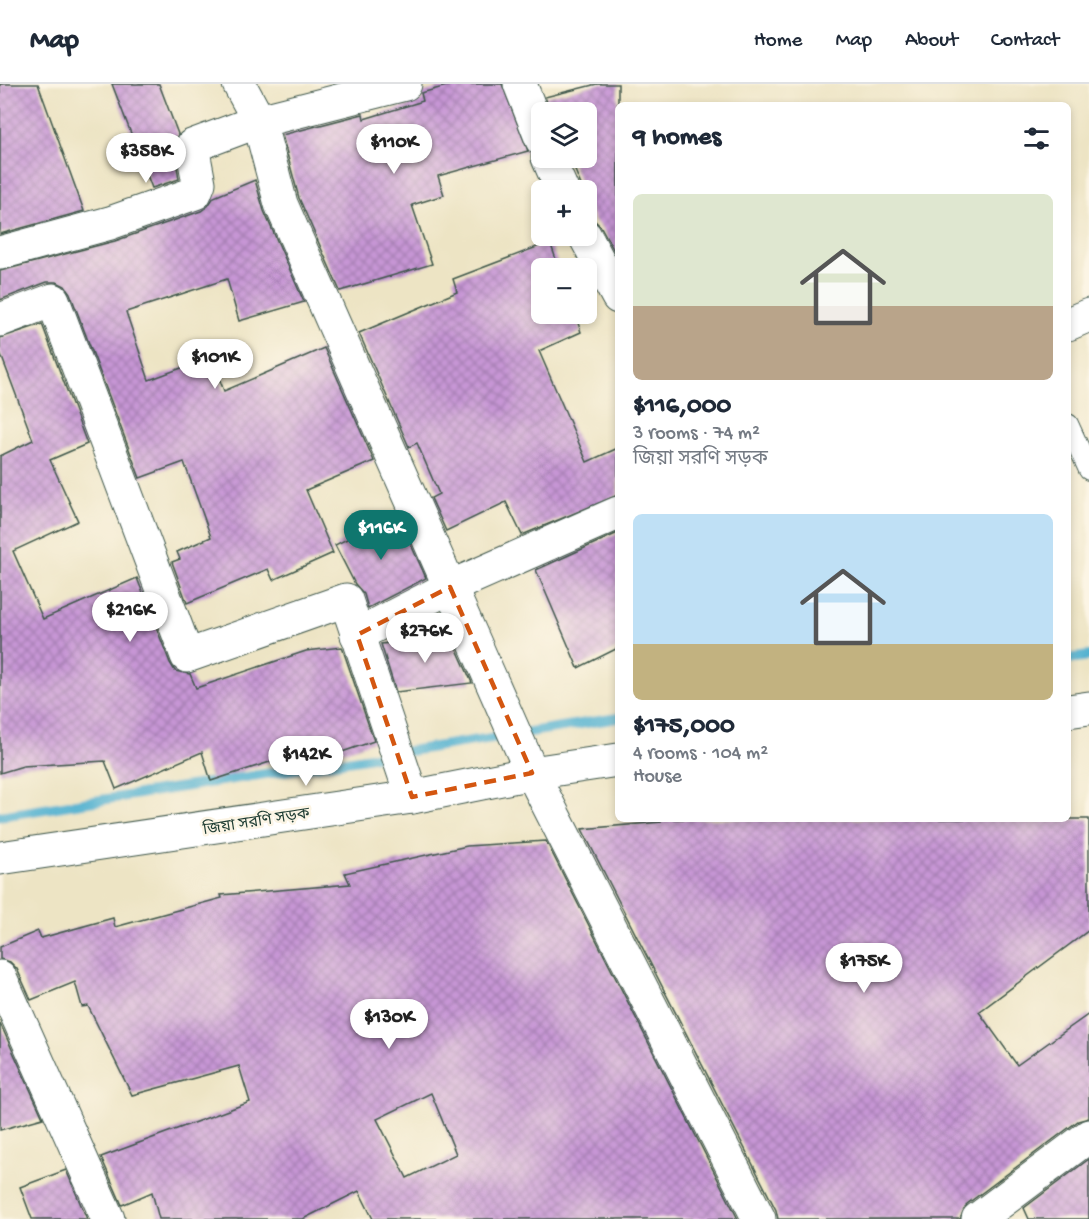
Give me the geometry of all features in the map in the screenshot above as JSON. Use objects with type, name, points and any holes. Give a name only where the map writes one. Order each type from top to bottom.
[{"type":"street","points":[[239,84],[259,121],[281,204],[532,773],[759,1219]]},
{"type":"street","points":[[0,253],[110,223],[195,193],[199,183],[192,146],[259,121],[405,84]]},
{"type":"street","points":[[520,84],[531,112]]},
{"type":"street","points":[[590,246],[615,291]]},
{"type":"street","points":[[0,320],[52,300],[187,656],[346,600],[412,797]]},
{"type":"street","points":[[1071,323],[1089,315]]},
{"type":"street","points":[[357,635],[450,587],[615,514]]},
{"type":"street","points":[[1071,711],[1089,708]]},
{"type":"street","name":"জিয়া সরণি সড়ক","points":[[0,858],[412,797],[532,773],[615,760]]},
{"type":"street","points":[[0,977],[108,1219]]},
{"type":"street","points":[[978,1219],[1089,1136]]},
{"type":"lane","points":[[1071,431],[1089,470]]},
{"type":"highlighted area","points":[[450,587],[532,773],[412,797],[357,635]]},
{"type":"building","points":[[0,84],[38,84],[84,211],[0,234]]},
{"type":"building","points":[[112,84],[159,84],[178,134],[174,149],[179,179],[152,188]]},
{"type":"building","points":[[454,84],[502,84],[528,151],[438,176],[444,195],[412,205],[432,264],[340,291],[299,198],[282,135],[363,114],[364,119],[423,101],[421,93]]},
{"type":"building","points":[[597,84],[618,84],[618,102],[615,102],[615,253],[597,223],[597,180],[579,180],[574,168],[597,168],[597,102],[547,102],[545,97]]},
{"type":"building","points":[[255,180],[264,211],[304,302],[239,321],[227,279],[126,312],[149,380],[211,357],[224,391],[324,348],[374,461],[306,490],[333,553],[273,580],[268,569],[187,603],[172,562],[180,559],[177,552],[211,537],[184,462],[140,478],[70,293],[65,286],[57,282],[47,282],[0,300],[0,271],[115,241],[201,211],[214,197]]},
{"type":"building","points":[[540,246],[551,246],[556,258],[531,258],[531,324],[578,324],[581,332],[539,351],[587,462],[615,449],[615,496],[522,535],[506,502],[446,531],[431,498],[439,494],[417,443],[409,447],[359,333],[457,292],[453,279]]},
{"type":"building","points":[[42,324],[87,444],[50,460],[78,521],[13,551],[43,619],[137,578],[170,663],[175,671],[190,674],[196,688],[306,651],[342,647],[374,741],[342,752],[340,746],[285,766],[282,758],[211,781],[202,752],[116,789],[105,761],[23,766],[0,773],[0,456],[33,440],[0,352],[0,338]]},
{"type":"building","points":[[397,514],[426,578],[368,608],[364,594],[355,584],[335,545]]},
{"type":"building","points":[[615,534],[615,650],[578,668],[536,570]]},
{"type":"building","points":[[451,636],[472,683],[396,692],[381,644]]},
{"type":"building","points":[[1071,819],[1089,819],[1089,930],[979,1012],[1017,1065],[1089,1014],[1089,1118],[1078,1121],[967,1204],[960,1219],[778,1219],[776,1210],[582,829],[661,822],[1071,822]]},
{"type":"building","points":[[546,841],[738,1219],[373,1219],[359,1191],[303,1219],[159,1219],[152,1192],[122,1205],[101,1157],[250,1102],[239,1066],[132,1095],[88,1006],[82,1007],[75,982],[31,1000],[17,969],[10,962],[0,959],[0,947],[38,931],[41,938],[113,918],[115,927],[222,898],[221,895],[350,884],[345,873],[467,846]],"holes":[[[431,1093],[456,1154],[407,1178],[377,1119]]]},
{"type":"building","points":[[0,1023],[43,1118],[0,1130]]},
{"type":"building","points":[[1089,1159],[1089,1219],[1029,1219],[1024,1208]]},
{"type":"building","points":[[66,1170],[87,1219],[32,1219],[20,1187]]},
{"type":"waterway","points":[[1071,659],[1089,656]]},
{"type":"waterway","points":[[0,816],[615,718]]}]
